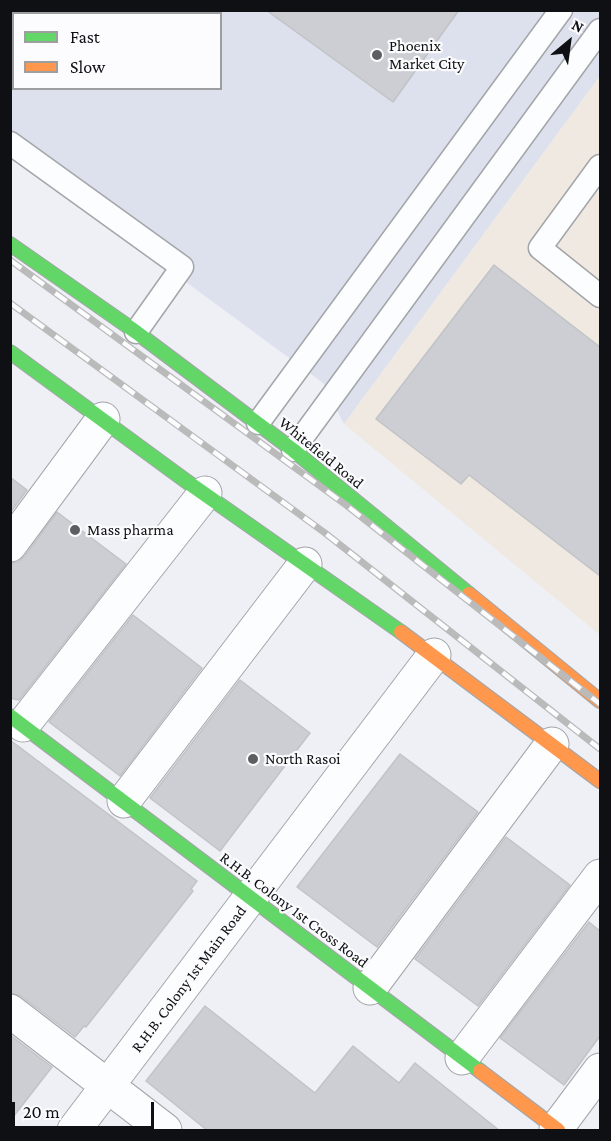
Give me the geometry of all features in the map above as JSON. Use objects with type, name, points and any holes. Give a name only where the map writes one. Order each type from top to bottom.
[{"type":"main road","name":"Whitefield Road","points":[[10,244],[136,332],[293,450],[600,701]]},
{"type":"main road","points":[[10,352],[434,655],[600,781]]},
{"type":"main road","name":"R.H.B. Colony 1st Cross Road","points":[[17,720],[557,1130]]},
{"type":"street","points":[[10,545],[103,419]]},
{"type":"street","points":[[17,720],[205,493]]},
{"type":"street","points":[[124,801],[305,564]]},
{"type":"street","name":"R.H.B. Colony 1st Main Road","points":[[74,1131],[434,655]]},
{"type":"street","points":[[370,988],[552,744]]},
{"type":"street","points":[[462,1058],[600,876]]},
{"type":"street","points":[[10,1011],[165,1131]]},
{"type":"street","points":[[557,1130],[600,1070]]},
{"type":"lane","points":[[258,423],[561,10]]},
{"type":"lane","points":[[293,450],[600,30]]},
{"type":"lane","points":[[10,143],[182,267],[136,332]]},
{"type":"lane","points":[[600,166],[540,248],[600,296]]},
{"type":"shaded area","name":"Phoenix Market City","points":[[11,11],[600,11],[600,76],[344,424],[323,383],[11,153]]},
{"type":"shaded area","points":[[600,76],[600,635],[344,424]]},
{"type":"building","name":"Phoenix Market City","points":[[266,10],[459,10],[393,102]]},
{"type":"building","points":[[494,265],[600,347],[600,576],[469,475],[461,484],[376,419]]},
{"type":"building","points":[[10,477],[27,490],[10,513]]},
{"type":"building","points":[[57,512],[126,564],[19,700],[10,698],[10,563],[18,562],[25,556]]},
{"type":"building","points":[[133,615],[202,668],[120,776],[49,722]]},
{"type":"building","points":[[240,680],[310,733],[220,851],[150,798]]},
{"type":"building","points":[[10,740],[197,881],[191,889],[193,891],[86,1027],[84,1026],[75,1037],[21,996],[10,993]]},
{"type":"building","points":[[400,754],[478,812],[377,947],[297,887]]},
{"type":"building","points":[[506,837],[570,885],[478,1006],[415,959]]},
{"type":"building","points":[[589,922],[600,931],[600,1036],[564,1085],[500,1038]]},
{"type":"building","points":[[205,1006],[315,1093],[353,1046],[399,1083],[415,1063],[500,1131],[208,1131],[146,1081]]},
{"type":"building","points":[[10,1035],[52,1067],[10,1121]]},
{"type":"railway","points":[[10,260],[346,505],[600,704]]},
{"type":"railway","points":[[10,303],[325,533],[600,749]]},
{"type":"traffic: fast","points":[[10,244],[136,332],[293,450],[469,594]]},
{"type":"traffic: fast","points":[[10,352],[186,481],[401,632]]},
{"type":"traffic: fast","points":[[10,716],[480,1071]]},
{"type":"traffic: slow","points":[[469,594],[600,701]]},
{"type":"traffic: slow","points":[[401,632],[600,781]]},
{"type":"traffic: slow","points":[[480,1071],[558,1130]]},
{"type":"place","name":"Phoenix Market City","points":[[377,55]]},
{"type":"place","name":"Mass pharma","points":[[75,530]]},
{"type":"place","name":"North Rasoi","points":[[253,759]]}]
